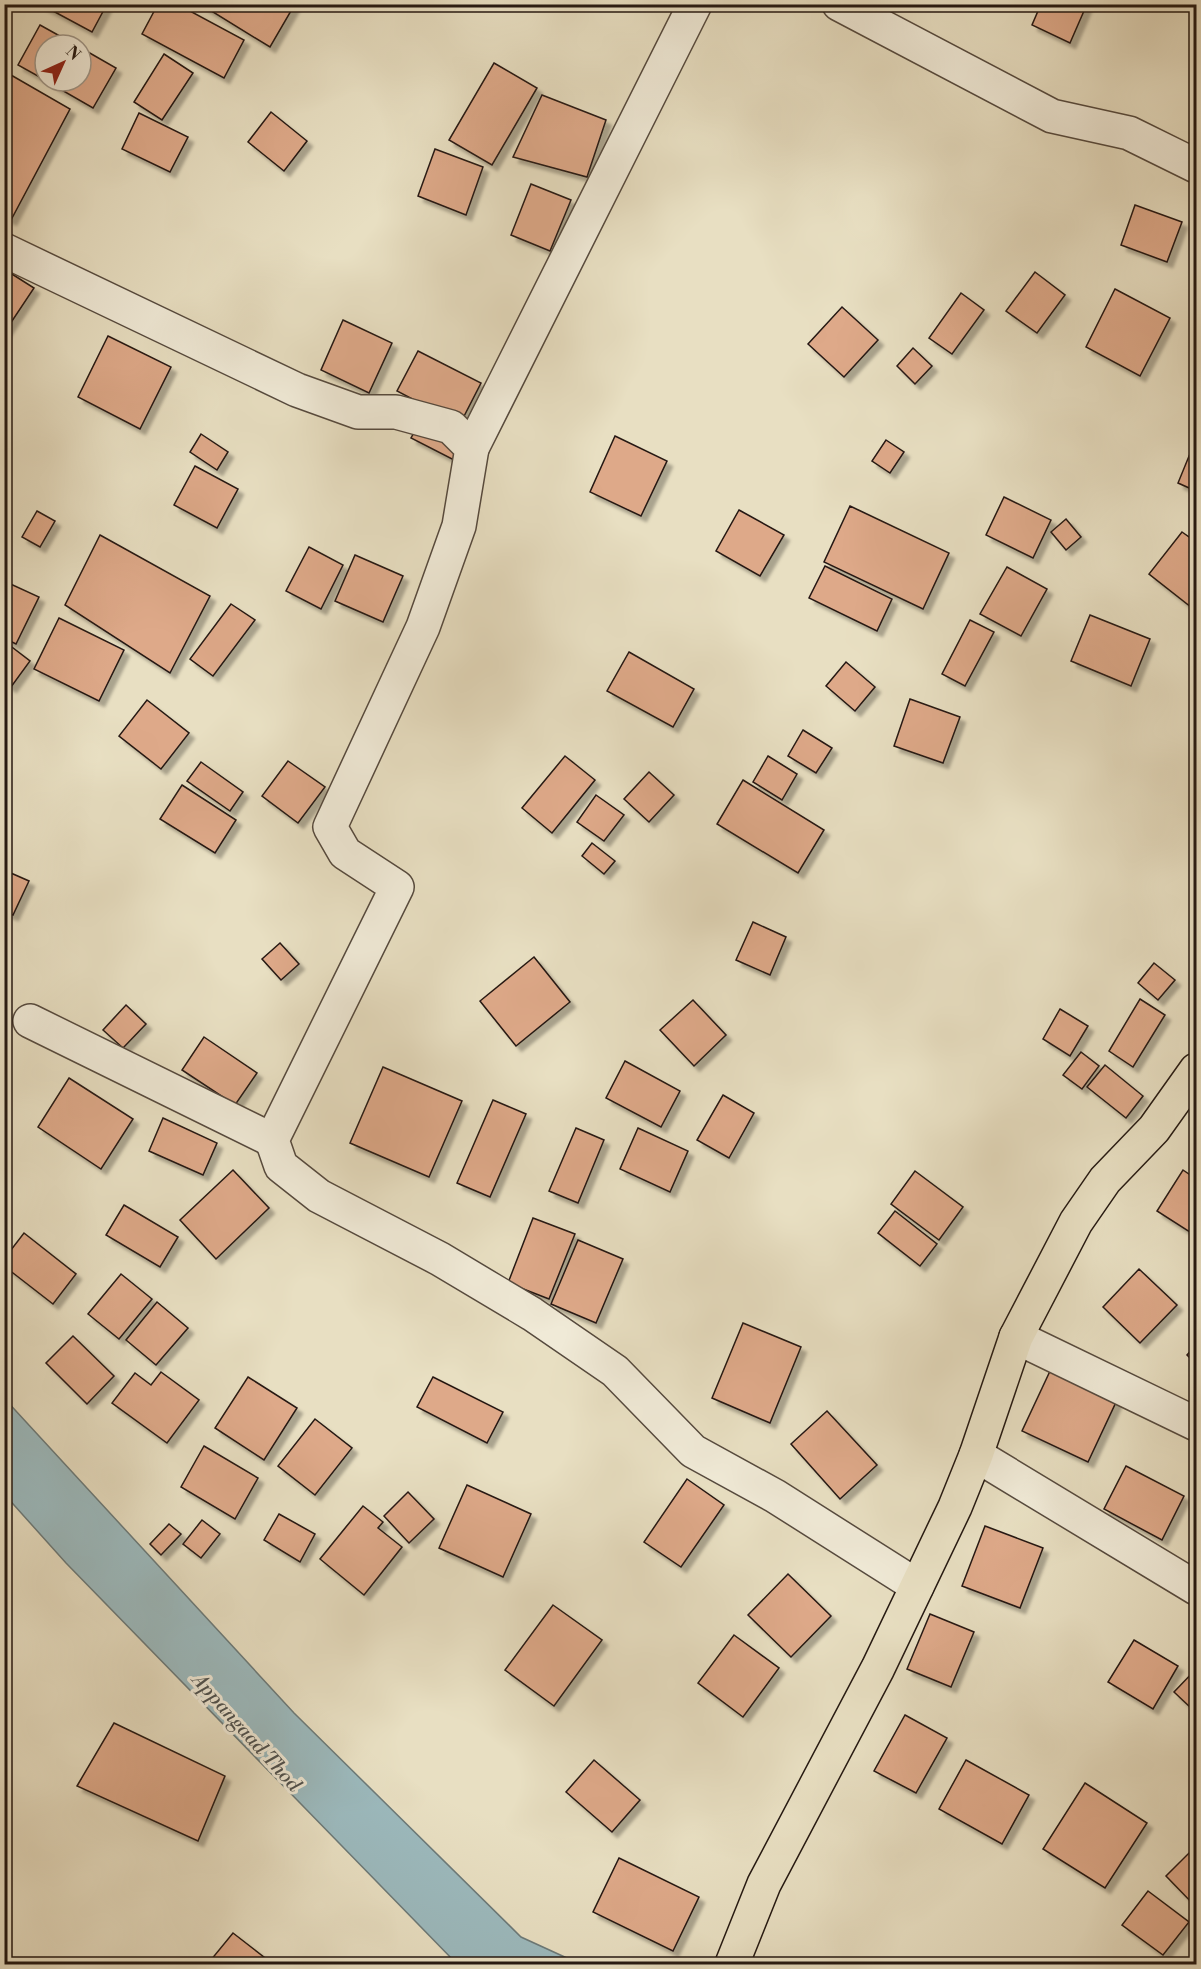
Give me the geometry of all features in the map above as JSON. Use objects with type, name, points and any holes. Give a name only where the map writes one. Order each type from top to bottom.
[{"type":"main road","points":[[732,1965],[764,1884],[878,1668],[917,1586],[976,1455],[1016,1336],[1076,1222],[1105,1180],[1154,1128],[1197,1070]]},
{"type":"street","points":[[272,1140],[397,887],[345,853],[330,827],[423,627],[459,526],[472,448],[694,4]]},
{"type":"street","points":[[839,4],[1052,116],[1129,133],[1197,166]]},
{"type":"street","points":[[4,250],[297,390],[358,412],[396,412],[451,427],[472,448]]},
{"type":"street","points":[[30,1021],[272,1140],[281,1166],[319,1196],[440,1259],[532,1314],[615,1371],[693,1450],[775,1496],[917,1586]]},
{"type":"street","points":[[1016,1336],[1197,1424]]},
{"type":"street","points":[[976,1455],[1197,1588]]},
{"type":"water","name":"Appangaad Thod","points":[[4,1398],[294,1713],[521,1937],[580,1964],[457,1964],[66,1563],[5,1495]]},
{"type":"building","points":[[40,4],[107,4],[92,32]]},
{"type":"building","points":[[158,4],[177,4],[244,40],[224,78],[142,34]]},
{"type":"building","points":[[200,4],[295,4],[270,47]]},
{"type":"building","points":[[1041,4],[1087,4],[1070,43],[1032,25]]},
{"type":"building","points":[[40,25],[54,33],[36,33]]},
{"type":"building","points":[[33,38],[33,73],[18,65]]},
{"type":"building","points":[[164,54],[193,73],[162,120],[134,102]]},
{"type":"building","points":[[93,55],[116,68],[93,108],[67,93],[93,93]]},
{"type":"building","points":[[494,63],[537,88],[492,165],[449,140]]},
{"type":"building","points":[[4,71],[33,88],[33,93],[42,93],[70,109],[11,220],[4,216]]},
{"type":"building","points":[[542,95],[606,120],[587,177],[513,157]]},
{"type":"building","points":[[271,112],[307,141],[284,171],[248,142]]},
{"type":"building","points":[[139,113],[188,137],[170,172],[122,149]]},
{"type":"building","points":[[435,149],[483,167],[466,215],[418,196]]},
{"type":"building","points":[[531,184],[571,200],[550,251],[511,235]]},
{"type":"building","points":[[1135,205],[1182,222],[1167,262],[1121,245]]},
{"type":"building","points":[[4,269],[34,288],[4,333]]},
{"type":"building","points":[[1035,272],[1065,295],[1037,333],[1006,311]]},
{"type":"building","points":[[1115,289],[1170,318],[1140,376],[1086,347]]},
{"type":"building","points":[[961,293],[984,310],[952,354],[929,338]]},
{"type":"building","points":[[842,307],[878,340],[844,377],[808,344]]},
{"type":"building","points":[[343,320],[392,343],[369,393],[321,370]]},
{"type":"building","points":[[108,336],[171,367],[140,429],[78,397]]},
{"type":"building","points":[[913,348],[932,366],[915,384],[897,366]]},
{"type":"building","points":[[418,351],[481,383],[460,424],[397,391]]},
{"type":"building","points":[[420,422],[462,442],[454,460],[411,438]]},
{"type":"building","points":[[201,434],[228,452],[217,470],[190,452]]},
{"type":"building","points":[[615,436],[667,461],[641,516],[590,492]]},
{"type":"building","points":[[1196,439],[1196,491],[1178,483]]},
{"type":"building","points":[[886,440],[904,452],[890,473],[872,461]]},
{"type":"building","points":[[195,466],[238,489],[217,528],[174,505]]},
{"type":"building","points":[[1004,497],[1051,520],[1033,558],[986,535]]},
{"type":"building","points":[[850,506],[949,553],[923,609],[824,562]]},
{"type":"building","points":[[739,510],[784,535],[760,576],[716,551]]},
{"type":"building","points":[[37,511],[55,521],[40,547],[22,537]]},
{"type":"building","points":[[1066,519],[1081,537],[1066,550],[1051,532]]},
{"type":"building","points":[[1182,532],[1196,542],[1196,611],[1149,574]]},
{"type":"building","points":[[100,535],[210,596],[170,673],[65,605]]},
{"type":"building","points":[[309,547],[343,565],[321,609],[286,591]]},
{"type":"building","points":[[355,555],[403,576],[383,622],[335,601]]},
{"type":"building","points":[[825,566],[892,599],[877,631],[809,598]]},
{"type":"building","points":[[1007,567],[1047,589],[1021,636],[980,614]]},
{"type":"building","points":[[4,581],[39,597],[16,644],[4,638]]},
{"type":"building","points":[[231,604],[255,620],[213,676],[190,659]]},
{"type":"building","points":[[1090,615],[1150,639],[1131,686],[1071,661]]},
{"type":"building","points":[[59,618],[124,650],[99,701],[34,669]]},
{"type":"building","points":[[970,620],[994,632],[965,686],[942,674]]},
{"type":"building","points":[[4,641],[30,661],[11,687],[4,682]]},
{"type":"building","points":[[629,652],[694,689],[673,727],[607,691]]},
{"type":"building","points":[[846,662],[875,687],[855,711],[826,686]]},
{"type":"building","points":[[910,699],[960,717],[943,763],[894,746]]},
{"type":"building","points":[[147,700],[189,733],[161,769],[119,736]]},
{"type":"building","points":[[803,730],[832,748],[816,773],[788,756]]},
{"type":"building","points":[[565,756],[595,780],[552,833],[522,808]]},
{"type":"building","points":[[768,756],[797,774],[782,800],[753,782]]},
{"type":"building","points":[[288,761],[325,787],[298,823],[262,796]]},
{"type":"building","points":[[201,762],[243,792],[230,811],[187,781]]},
{"type":"building","points":[[649,772],[674,795],[649,822],[624,799]]},
{"type":"building","points":[[743,780],[824,830],[798,873],[717,824]]},
{"type":"building","points":[[182,785],[236,820],[215,853],[160,819]]},
{"type":"building","points":[[596,795],[624,815],[604,841],[577,822]]},
{"type":"building","points":[[592,843],[615,861],[604,874],[582,856]]},
{"type":"building","points":[[4,870],[29,881],[13,915],[4,912]]},
{"type":"building","points":[[753,922],[786,937],[770,975],[736,960]]},
{"type":"building","points":[[280,943],[299,964],[281,980],[262,959]]},
{"type":"building","points":[[534,957],[570,1002],[516,1046],[480,1001]]},
{"type":"building","points":[[1154,963],[1175,980],[1158,1000],[1138,983]]},
{"type":"building","points":[[1140,999],[1165,1015],[1133,1067],[1109,1051]]},
{"type":"building","points":[[693,1000],[726,1035],[694,1066],[660,1030]]},
{"type":"building","points":[[126,1005],[146,1024],[123,1048],[103,1030]]},
{"type":"building","points":[[1060,1009],[1088,1026],[1070,1056],[1043,1039]]},
{"type":"building","points":[[204,1037],[257,1073],[235,1105],[182,1070]]},
{"type":"building","points":[[1081,1052],[1099,1066],[1082,1089],[1063,1075]]},
{"type":"building","points":[[625,1061],[680,1091],[661,1127],[606,1098]]},
{"type":"building","points":[[1105,1065],[1143,1096],[1126,1118],[1087,1087]]},
{"type":"building","points":[[383,1067],[462,1101],[429,1177],[350,1143]]},
{"type":"building","points":[[69,1078],[133,1119],[101,1169],[38,1127]]},
{"type":"building","points":[[723,1095],[754,1113],[729,1158],[697,1140]]},
{"type":"building","points":[[493,1100],[526,1114],[490,1197],[457,1183]]},
{"type":"building","points":[[163,1118],[217,1143],[203,1175],[149,1151]]},
{"type":"building","points":[[576,1128],[604,1140],[578,1203],[549,1191]]},
{"type":"building","points":[[638,1128],[688,1151],[670,1192],[620,1169]]},
{"type":"building","points":[[233,1170],[269,1208],[216,1259],[180,1220]]},
{"type":"building","points":[[1183,1170],[1196,1179],[1196,1236],[1157,1211]]},
{"type":"building","points":[[915,1171],[963,1207],[939,1240],[891,1204]]},
{"type":"building","points":[[124,1205],[178,1237],[160,1267],[106,1235]]},
{"type":"building","points":[[895,1211],[937,1244],[920,1266],[878,1233]]},
{"type":"building","points":[[533,1218],[575,1234],[549,1299],[508,1283]]},
{"type":"building","points":[[24,1233],[76,1274],[53,1304],[4,1266],[4,1259]]},
{"type":"building","points":[[578,1240],[623,1259],[596,1323],[551,1304]]},
{"type":"building","points":[[1139,1269],[1177,1305],[1140,1343],[1103,1307]]},
{"type":"building","points":[[121,1274],[152,1299],[119,1339],[88,1314]]},
{"type":"building","points":[[157,1302],[188,1328],[156,1365],[126,1340]]},
{"type":"building","points":[[743,1323],[801,1347],[770,1423],[712,1398]]},
{"type":"building","points":[[73,1336],[114,1376],[87,1404],[46,1363]]},
{"type":"building","points":[[1196,1345],[1196,1364],[1187,1355]]},
{"type":"building","points":[[1051,1369],[1117,1400],[1088,1462],[1022,1431]]},
{"type":"building","points":[[161,1372],[199,1400],[167,1443],[112,1403],[135,1373],[151,1385]]},
{"type":"building","points":[[248,1377],[297,1408],[264,1460],[215,1428]]},
{"type":"building","points":[[433,1377],[503,1412],[487,1443],[417,1407]]},
{"type":"building","points":[[827,1411],[877,1465],[840,1499],[791,1444]]},
{"type":"building","points":[[315,1419],[352,1448],[315,1495],[278,1466]]},
{"type":"building","points":[[204,1446],[258,1478],[235,1519],[181,1487]]},
{"type":"building","points":[[1126,1466],[1184,1496],[1162,1540],[1104,1509]]},
{"type":"building","points":[[687,1479],[724,1505],[681,1567],[644,1542]]},
{"type":"building","points":[[467,1485],[531,1514],[503,1577],[439,1548]]},
{"type":"building","points":[[408,1492],[434,1519],[409,1543],[384,1516]]},
{"type":"building","points":[[363,1506],[383,1522],[378,1528],[402,1547],[364,1595],[320,1559]]},
{"type":"building","points":[[279,1514],[315,1534],[300,1562],[264,1540]]},
{"type":"building","points":[[202,1520],[220,1534],[201,1558],[183,1544]]},
{"type":"building","points":[[169,1524],[181,1534],[161,1555],[150,1544]]},
{"type":"building","points":[[985,1526],[1043,1548],[1020,1608],[962,1586]]},
{"type":"building","points":[[788,1574],[831,1616],[791,1657],[748,1615]]},
{"type":"building","points":[[553,1605],[602,1640],[554,1706],[505,1670]]},
{"type":"building","points":[[930,1614],[974,1632],[951,1687],[907,1669]]},
{"type":"building","points":[[734,1635],[779,1668],[743,1717],[698,1683]]},
{"type":"building","points":[[1134,1640],[1178,1666],[1153,1709],[1108,1682]]},
{"type":"building","points":[[1196,1669],[1196,1702],[1191,1708],[1174,1692]]},
{"type":"building","points":[[905,1715],[947,1738],[916,1793],[874,1771]]},
{"type":"building","points":[[114,1723],[225,1776],[198,1841],[77,1786]]},
{"type":"building","points":[[594,1760],[640,1800],[612,1832],[566,1792]]},
{"type":"building","points":[[966,1760],[1029,1795],[1002,1844],[939,1809]]},
{"type":"building","points":[[1085,1783],[1147,1823],[1105,1888],[1043,1849]]},
{"type":"building","points":[[1192,1850],[1196,1855],[1196,1907],[1166,1876]]},
{"type":"building","points":[[619,1858],[699,1897],[673,1951],[593,1912]]},
{"type":"building","points":[[1148,1891],[1189,1922],[1163,1955],[1122,1925]]},
{"type":"building","points":[[233,1933],[269,1961],[266,1964],[214,1964],[210,1961]]}]
